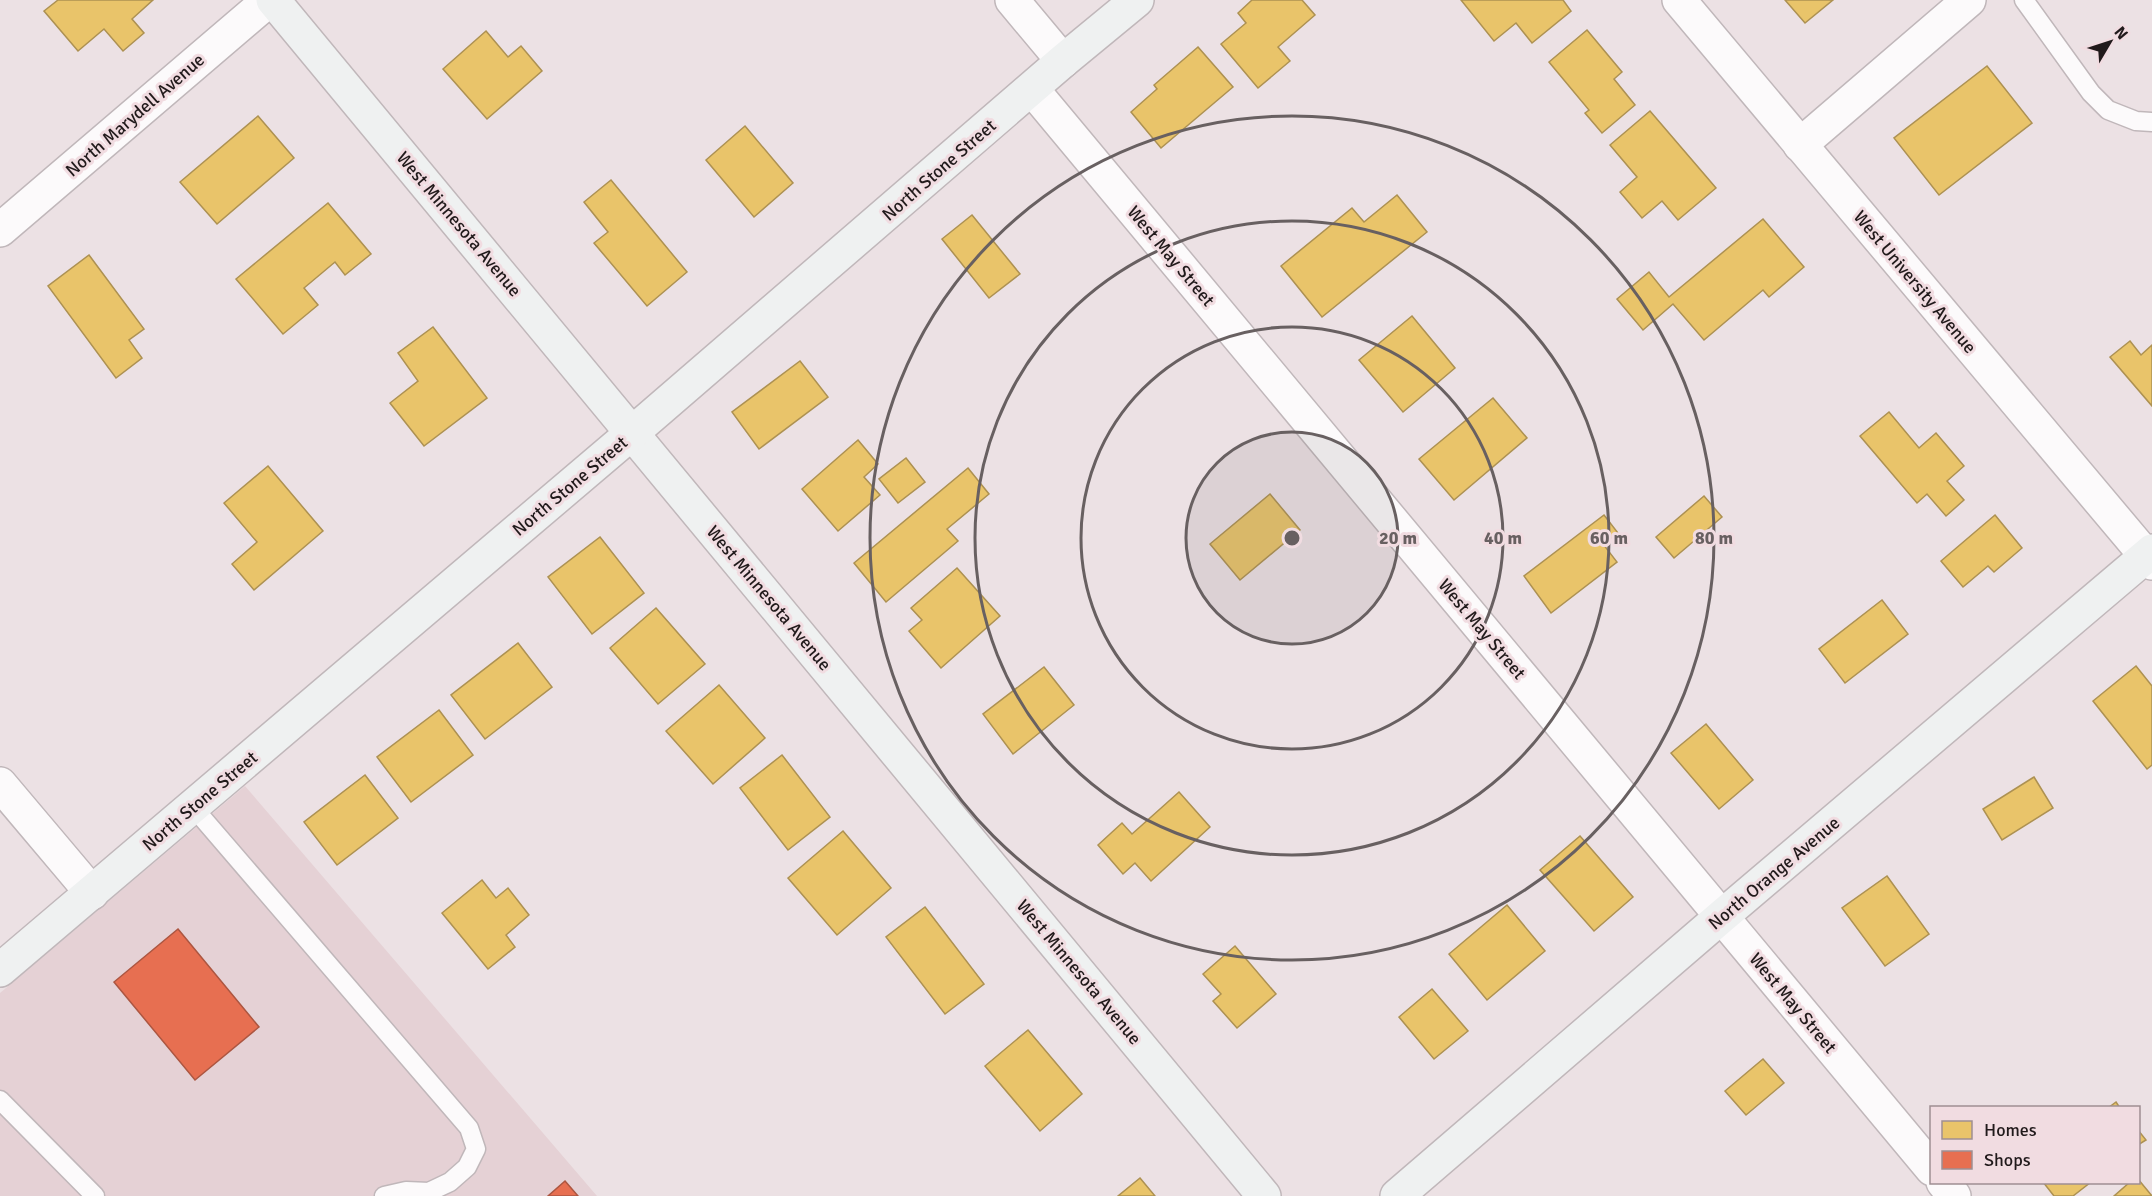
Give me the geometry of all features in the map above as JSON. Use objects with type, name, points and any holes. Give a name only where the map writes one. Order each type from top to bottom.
[{"type":"street","name":"North Marydell Avenue","points":[[0,231],[271,0]]},
{"type":"street","name":"West Minnesota Avenue","points":[[271,0],[1264,1196]]},
{"type":"street","points":[[1012,0],[1063,61]]},
{"type":"street","name":"North Stone Street","points":[[0,970],[1137,0]]},
{"type":"street","name":"West University Avenue","points":[[1679,0],[2150,557]]},
{"type":"street","points":[[1800,145],[1969,0]]},
{"type":"street","name":"West May Street","points":[[1032,89],[1930,1167]]},
{"type":"street","name":"North Orange Avenue","points":[[1397,1196],[1721,917],[2150,557]]},
{"type":"street","points":[[0,784],[92,893]]},
{"type":"street","points":[[1945,1184],[1954,1196]]},
{"type":"lane","points":[[2024,0],[2091,93],[2108,110],[2136,122],[2152,122]]},
{"type":"lane","points":[[193,807],[469,1128],[476,1149],[468,1167],[450,1182],[429,1192],[406,1191],[384,1196]]},
{"type":"lane","points":[[0,1100],[95,1196]]},
{"type":"shaded area","points":[[245,786],[597,1196],[0,1196],[0,993]]},
{"type":"building: Homes","points":[[58,0],[153,0],[132,19],[144,33],[123,51],[104,29],[78,51],[44,11]]},
{"type":"building: Homes","points":[[1252,0],[1302,0],[1315,15],[1278,47],[1290,61],[1258,88],[1221,44],[1246,23],[1238,13]]},
{"type":"building: Homes","points":[[1461,0],[1563,0],[1571,11],[1532,43],[1516,23],[1494,41]]},
{"type":"building: Homes","points":[[1785,0],[1833,0],[1805,23]]},
{"type":"building: Homes","points":[[1587,30],[1622,72],[1614,79],[1635,105],[1602,133],[1585,113],[1589,110],[1549,62]]},
{"type":"building: Homes","points":[[486,31],[508,57],[521,46],[542,71],[487,119],[443,69]]},
{"type":"building: Homes","points":[[1198,47],[1233,87],[1161,148],[1131,112],[1157,89],[1154,85]]},
{"type":"building: Homes","points":[[1987,66],[2032,123],[1939,195],[1894,138]]},
{"type":"building: Homes","points":[[1650,111],[1716,188],[1678,220],[1662,201],[1642,218],[1620,192],[1637,177],[1610,145]]},
{"type":"building: Homes","points":[[258,116],[294,158],[217,224],[180,182]]},
{"type":"building: Homes","points":[[745,126],[793,183],[754,217],[706,160]]},
{"type":"building: Homes","points":[[611,180],[687,272],[647,306],[594,243],[608,232],[584,202]]},
{"type":"building: Homes","points":[[1397,195],[1427,232],[1322,317],[1281,266],[1352,208],[1364,222]]},
{"type":"building: Homes","points":[[328,203],[371,254],[345,275],[335,262],[304,288],[318,305],[283,334],[236,279]]},
{"type":"building: Homes","points":[[972,215],[1020,274],[989,298],[942,239]]},
{"type":"building: Homes","points":[[1763,219],[1804,267],[1769,297],[1763,290],[1704,340],[1673,304],[1643,330],[1617,299],[1649,272],[1669,297]]},
{"type":"building: Homes","points":[[89,255],[144,329],[129,340],[142,358],[116,378],[48,286]]},
{"type":"building: Homes","points":[[1412,316],[1455,368],[1403,412],[1359,360]]},
{"type":"building: Homes","points":[[433,327],[487,398],[424,446],[390,403],[418,381],[398,353]]},
{"type":"building: Homes","points":[[2130,341],[2141,355],[2152,345],[2152,406],[2110,357]]},
{"type":"building: Homes","points":[[800,361],[828,397],[759,449],[732,412]]},
{"type":"building: Homes","points":[[1493,398],[1527,438],[1454,500],[1419,459]]},
{"type":"building: Homes","points":[[1889,412],[1919,448],[1936,433],[1964,466],[1947,481],[1964,500],[1946,516],[1927,494],[1917,503],[1860,436]]},
{"type":"building: Homes","points":[[858,440],[878,464],[864,477],[880,495],[838,531],[802,489]]},
{"type":"building: Homes","points":[[906,458],[925,482],[898,503],[879,479]]},
{"type":"building: Homes","points":[[268,466],[323,531],[254,590],[232,564],[257,542],[224,503]]},
{"type":"building: Homes","points":[[968,468],[989,494],[947,529],[958,541],[886,602],[854,563]]},
{"type":"building: Homes","points":[[1270,494],[1300,530],[1240,580],[1210,544]]},
{"type":"building: Homes","points":[[1704,496],[1722,517],[1674,558],[1656,537]]},
{"type":"building: Homes","points":[[1604,515],[1618,533],[1603,544],[1617,562],[1551,613],[1524,576]]},
{"type":"building: Homes","points":[[1995,515],[2022,548],[1994,572],[1988,566],[1963,587],[1941,561]]},
{"type":"building: Homes","points":[[600,537],[644,593],[592,634],[548,577]]},
{"type":"building: Homes","points":[[957,568],[1000,616],[941,668],[909,631],[922,620],[911,608]]},
{"type":"building: Homes","points":[[1882,600],[1908,634],[1845,683],[1819,649]]},
{"type":"building: Homes","points":[[656,608],[705,664],[658,704],[610,648]]},
{"type":"building: Homes","points":[[518,643],[552,687],[485,739],[451,695]]},
{"type":"building: Homes","points":[[2136,666],[2152,686],[2152,765],[2147,769],[2093,701]]},
{"type":"building: Homes","points":[[1044,667],[1074,705],[1013,754],[983,714]]},
{"type":"building: Homes","points":[[719,685],[765,738],[713,784],[666,731]]},
{"type":"building: Homes","points":[[439,710],[473,755],[411,802],[377,757]]},
{"type":"building: Homes","points":[[1706,724],[1753,780],[1719,809],[1671,753]]},
{"type":"building: Homes","points":[[782,755],[830,817],[788,850],[740,788]]},
{"type":"building: Homes","points":[[365,775],[398,818],[337,865],[304,822]]},
{"type":"building: Homes","points":[[2034,777],[2053,808],[2002,840],[1983,809]]},
{"type":"building: Homes","points":[[1179,792],[1210,827],[1151,881],[1135,863],[1123,874],[1098,845],[1122,823],[1132,834]]},
{"type":"building: Homes","points":[[843,831],[891,888],[837,935],[788,878]]},
{"type":"building: Homes","points":[[1580,836],[1633,897],[1594,931],[1540,870]]},
{"type":"building: Homes","points":[[1887,876],[1929,934],[1885,966],[1842,908]]},
{"type":"building: Homes","points":[[482,880],[496,898],[508,888],[529,915],[506,935],[515,947],[488,969],[442,913]]},
{"type":"building: Homes","points":[[1507,905],[1545,951],[1487,1000],[1449,954]]},
{"type":"building: Homes","points":[[925,907],[984,984],[945,1014],[886,937]]},
{"type":"building: Homes","points":[[1235,946],[1276,994],[1237,1028],[1213,1001],[1221,994],[1203,974]]},
{"type":"building: Homes","points":[[1432,989],[1468,1031],[1434,1059],[1399,1017]]},
{"type":"building: Homes","points":[[1028,1030],[1082,1094],[1040,1131],[985,1066]]},
{"type":"building: Homes","points":[[1763,1059],[1784,1083],[1746,1115],[1725,1091]]},
{"type":"building: Homes","points":[[2140,1132],[2146,1140],[2140,1144]]},
{"type":"building: Homes","points":[[1140,1178],[1155,1196],[1118,1196]]},
{"type":"building: Homes","points":[[2140,1181],[2152,1196],[2114,1196],[2128,1184],[2140,1184]]},
{"type":"building: Homes","points":[[2045,1184],[2088,1184],[2073,1196],[2054,1196]]},
{"type":"building: Shops","points":[[178,929],[259,1027],[195,1080],[114,982]]},
{"type":"building: Shops","points":[[565,1181],[578,1196],[548,1196]]}]
